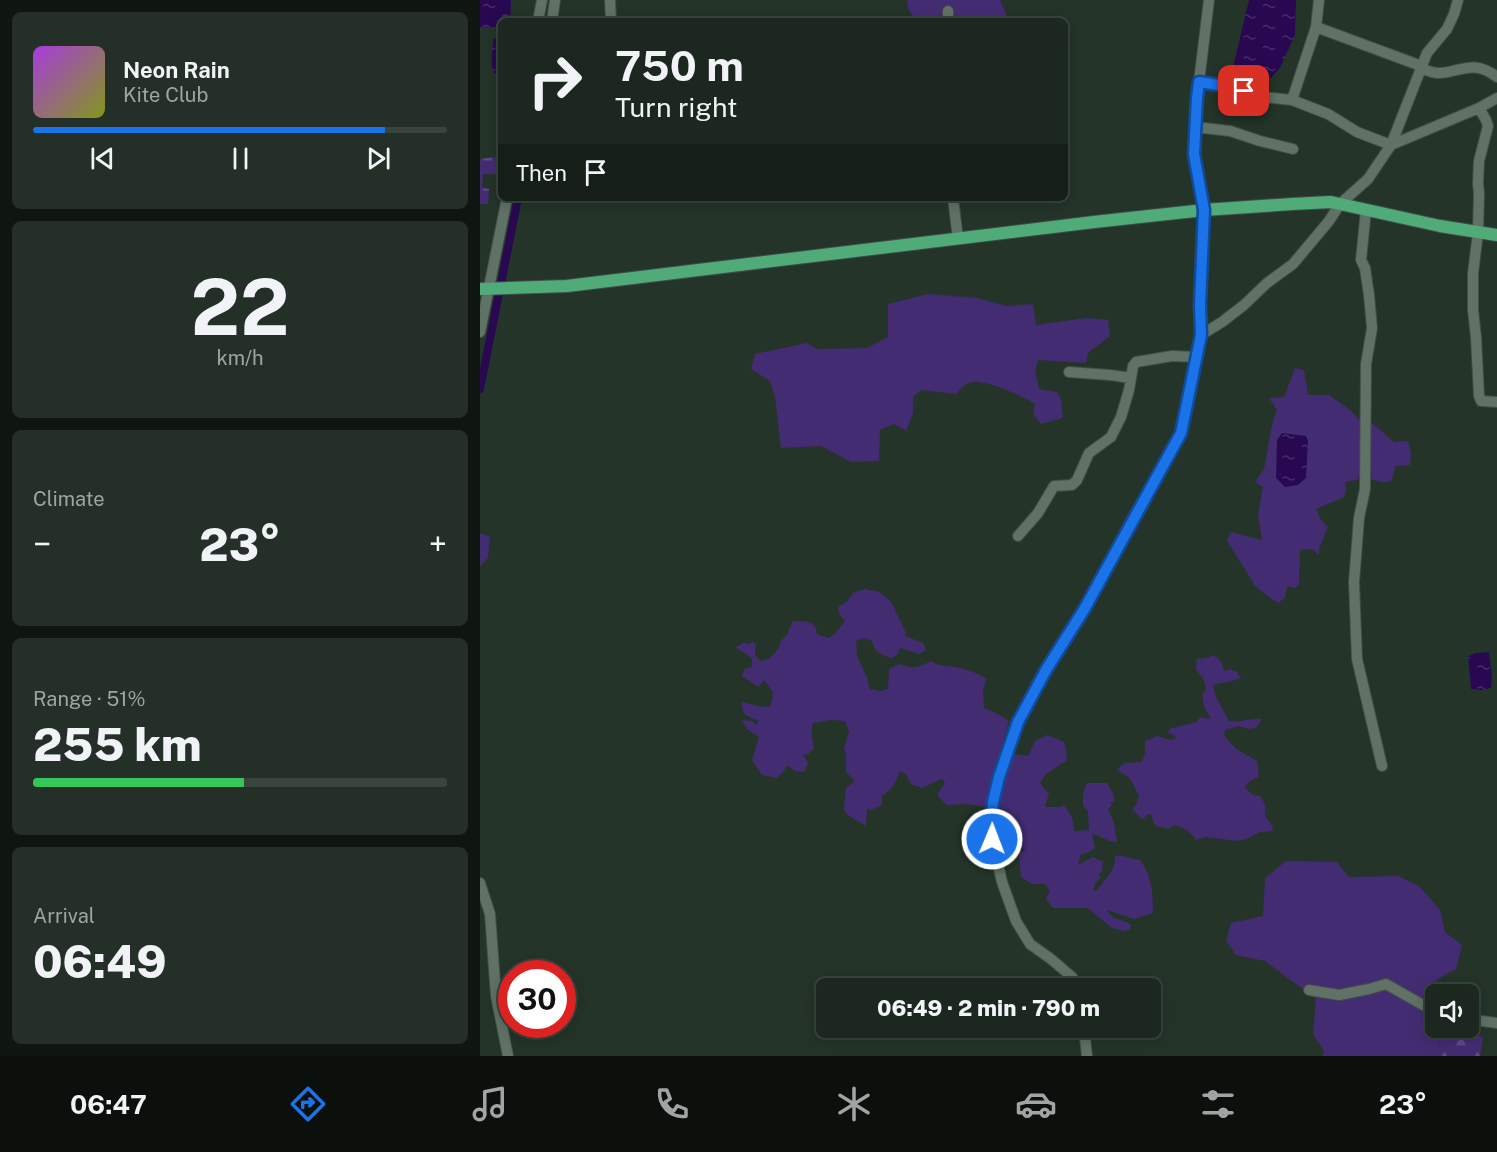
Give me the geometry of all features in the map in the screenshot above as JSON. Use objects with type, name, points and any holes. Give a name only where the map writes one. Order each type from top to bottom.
[{"type":"main road","points":[[492,288],[567,286],[1204,210],[1292,204],[1331,202],[1440,226],[1497,235]]},
{"type":"street","points":[[539,18],[542,0]]},
{"type":"street","points":[[552,18],[555,0]]},
{"type":"street","points":[[610,0],[611,18]]},
{"type":"street","points":[[1072,978],[1030,944],[1016,921],[1002,882],[992,839],[993,802],[1018,722],[1046,670],[1085,608],[1181,433],[1201,335],[1204,210],[1194,154],[1197,98],[1209,0]]},
{"type":"street","points":[[1292,100],[1316,27],[1319,0]]},
{"type":"street","points":[[1201,335],[1222,322],[1293,264],[1329,221],[1340,204],[1368,179],[1391,145],[1427,53],[1447,29],[1458,0]]},
{"type":"street","points":[[1316,27],[1416,64],[1436,74],[1446,74],[1473,67],[1488,70],[1497,77]]},
{"type":"street","points":[[1199,82],[1292,100],[1328,114],[1357,132],[1391,145],[1497,99]]},
{"type":"street","points":[[1479,108],[1488,126],[1479,161],[1478,233],[1473,273],[1473,310],[1479,396],[1481,401],[1497,402]]},
{"type":"street","points":[[1195,127],[1230,131],[1293,149]]},
{"type":"street","points":[[480,332],[492,288],[506,201]]},
{"type":"street","points":[[953,201],[958,239]]},
{"type":"street","points":[[1366,210],[1361,260],[1365,268],[1370,295],[1372,328],[1366,364],[1365,489],[1359,518],[1354,582],[1357,659],[1382,766]]},
{"type":"street","points":[[1017,536],[1038,513],[1054,486],[1072,485],[1077,480],[1089,453],[1111,437],[1121,417],[1129,390],[1132,366],[1136,362],[1172,356],[1197,357]]},
{"type":"street","points":[[1069,372],[1131,378]]},
{"type":"street","points":[[480,883],[489,914],[496,996],[508,1056]]},
{"type":"street","points":[[1309,990],[1339,995],[1386,984],[1425,1006]]},
{"type":"street","points":[[1479,1021],[1497,1023]]},
{"type":"street","points":[[1085,1038],[1087,1056]]},
{"type":"green space","points":[[907,0],[1000,0],[1007,16],[954,17],[952,10],[947,18],[914,18],[908,8]]},
{"type":"green space","points":[[495,157],[498,167],[498,174],[483,174],[482,188],[489,189],[488,204],[480,204],[480,159]]},
{"type":"green space","points":[[928,294],[977,298],[1007,306],[1033,304],[1036,325],[1086,318],[1108,320],[1110,336],[1088,353],[1086,363],[1038,360],[1035,371],[1039,389],[1057,392],[1061,399],[1063,418],[1041,424],[1033,414],[1035,404],[986,383],[971,382],[956,394],[921,390],[913,397],[913,413],[906,431],[894,424],[880,430],[879,461],[851,462],[821,446],[781,448],[775,396],[770,381],[751,369],[755,354],[807,343],[817,349],[867,348],[888,337],[888,304]]},
{"type":"green space","points":[[1295,368],[1304,370],[1308,395],[1329,395],[1350,410],[1360,421],[1372,423],[1394,442],[1408,441],[1411,453],[1410,465],[1396,466],[1391,481],[1375,481],[1361,473],[1357,480],[1345,482],[1344,497],[1316,509],[1321,520],[1328,527],[1319,549],[1319,555],[1312,549],[1300,550],[1299,584],[1295,588],[1287,586],[1285,598],[1278,603],[1253,584],[1227,541],[1231,532],[1262,540],[1258,515],[1263,487],[1255,482],[1264,469],[1277,410],[1269,398],[1284,397]]},
{"type":"green space","points":[[480,533],[490,537],[488,558],[480,566]]},
{"type":"green space","points":[[865,589],[880,592],[891,602],[906,633],[905,636],[923,643],[926,650],[919,654],[900,648],[896,656],[891,658],[877,650],[872,641],[864,638],[856,641],[857,656],[870,689],[880,691],[888,689],[889,669],[899,664],[915,667],[931,661],[971,671],[986,679],[983,692],[984,708],[1009,721],[1000,752],[1028,756],[1035,741],[1047,735],[1064,742],[1067,760],[1045,775],[1040,783],[1049,793],[1045,807],[1064,805],[1072,817],[1074,831],[1089,830],[1088,811],[1083,806],[1083,793],[1087,783],[1107,783],[1113,793],[1114,802],[1110,803],[1112,806],[1108,809],[1114,823],[1117,842],[1092,834],[1095,848],[1080,855],[1078,865],[1093,857],[1103,862],[1103,871],[1098,874],[1101,878],[1096,882],[1093,891],[1097,890],[1109,874],[1114,866],[1115,856],[1140,860],[1149,879],[1153,913],[1134,919],[1107,910],[1114,918],[1131,925],[1130,929],[1124,931],[1112,928],[1088,908],[1053,908],[1046,899],[1050,891],[1045,884],[1032,884],[1021,877],[1019,853],[1026,850],[1004,841],[1000,828],[1001,814],[975,805],[947,805],[937,795],[945,783],[942,779],[922,788],[911,784],[906,774],[900,771],[894,785],[882,796],[882,805],[871,810],[867,808],[866,826],[849,816],[844,810],[846,788],[855,781],[846,772],[844,748],[849,732],[845,721],[831,720],[813,723],[814,749],[803,755],[808,763],[804,772],[795,771],[787,765],[777,778],[762,775],[752,760],[759,737],[747,729],[742,720],[752,721],[756,725],[759,721],[745,715],[742,702],[762,707],[771,706],[773,692],[764,680],[758,687],[742,676],[745,669],[752,667],[752,658],[735,648],[744,642],[749,644],[753,642],[756,645],[755,655],[760,661],[769,659],[787,635],[793,621],[805,621],[812,624],[817,634],[828,638],[835,634],[845,621],[839,614],[838,607],[848,601],[853,593]]},
{"type":"green space","points":[[1214,655],[1222,663],[1224,671],[1230,669],[1237,672],[1241,678],[1213,685],[1216,697],[1229,721],[1262,719],[1256,728],[1249,729],[1239,726],[1225,730],[1224,735],[1236,749],[1257,761],[1259,777],[1244,787],[1253,795],[1260,796],[1265,804],[1265,817],[1271,823],[1273,831],[1260,832],[1237,841],[1205,837],[1196,840],[1181,827],[1174,825],[1169,829],[1156,826],[1152,815],[1147,814],[1143,820],[1132,810],[1139,796],[1130,778],[1117,770],[1124,763],[1142,762],[1145,741],[1157,736],[1176,739],[1168,733],[1169,729],[1197,722],[1200,717],[1211,719],[1204,706],[1202,694],[1206,689],[1204,680],[1196,669],[1197,659]]},
{"type":"green space","points":[[1286,861],[1337,862],[1349,877],[1398,876],[1419,886],[1440,910],[1445,932],[1462,945],[1456,969],[1433,984],[1425,984],[1425,993],[1422,996],[1425,1000],[1425,1038],[1440,1038],[1438,1056],[1322,1056],[1324,1051],[1313,1034],[1316,999],[1265,961],[1236,955],[1226,941],[1231,923],[1263,916],[1265,878]]},
{"type":"green space","points":[[1483,1037],[1480,1056],[1438,1056],[1440,1038]]},
{"type":"water","points":[[480,0],[511,0],[510,18],[498,18],[498,27],[480,27]]},
{"type":"water","points":[[1249,0],[1296,0],[1295,35],[1280,68],[1268,81],[1232,71]]},
{"type":"water","points":[[498,38],[498,74],[494,73],[491,60],[493,39]]},
{"type":"water","points":[[1282,433],[1306,436],[1308,441],[1306,478],[1298,485],[1285,487],[1276,478],[1277,440]]},
{"type":"water","points":[[1489,652],[1491,688],[1471,689],[1468,656]]},
{"type":"waterway","points":[[480,389],[517,201]]},
{"type":"route","points":[[992,839],[993,802],[1018,722],[1046,670],[1085,608],[1181,433],[1201,335],[1204,210],[1194,154],[1199,82],[1244,91]]}]
